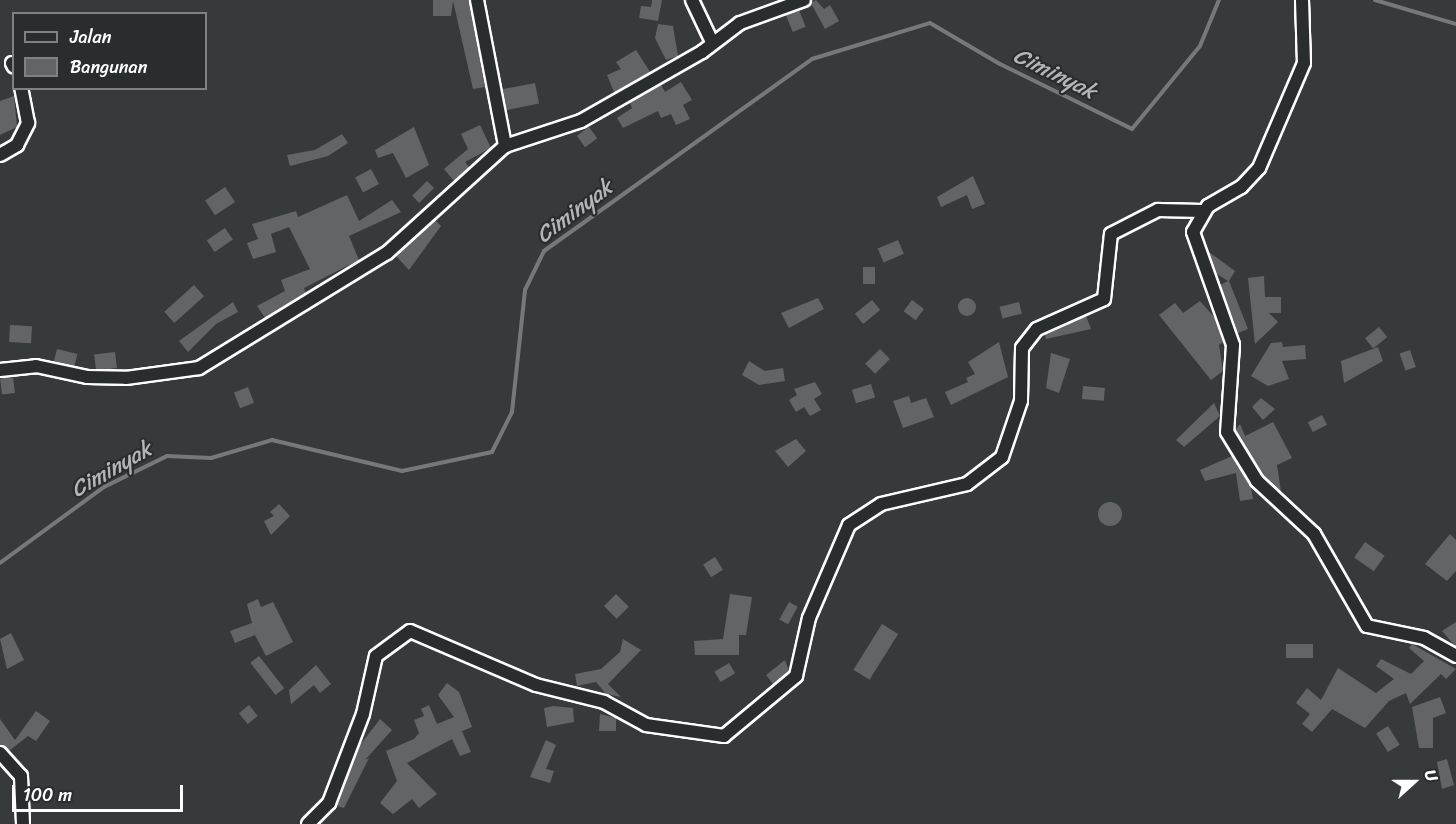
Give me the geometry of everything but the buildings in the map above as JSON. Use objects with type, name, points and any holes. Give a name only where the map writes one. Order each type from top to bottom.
[{"type":"street","points":[[477,0],[506,146]]},
{"type":"street","points":[[692,0],[712,42]]},
{"type":"street","points":[[0,370],[36,366],[87,377],[126,378],[199,368],[387,253],[506,146],[581,121],[748,19],[804,0]]},
{"type":"street","points":[[1302,0],[1304,63],[1260,168],[1203,211],[1194,241],[1233,345],[1227,432],[1237,455],[1277,505],[1314,534],[1367,626],[1432,640],[1456,656]]},
{"type":"street","points":[[0,156],[17,145],[28,123],[21,90]]},
{"type":"street","points":[[308,824],[329,803],[363,714],[376,656],[410,631],[536,685],[604,702],[646,725],[716,738],[730,732],[796,676],[809,618],[849,525],[881,504],[967,484],[1002,457],[1021,401],[1022,348],[1037,329],[1104,299],[1112,234],[1158,210],[1203,211]]},
{"type":"street","points":[[0,753],[21,776],[23,824]]},
{"type":"waterway","name":"Ciminyak","points":[[0,563],[104,487],[167,456],[211,458],[272,440],[402,471],[492,452],[512,412],[525,290],[544,251],[812,59],[930,23],[1000,64],[1132,129],[1200,46],[1219,0]]},
{"type":"waterway","name":"Ciminyak","points":[[1375,0],[1456,24]]}]
